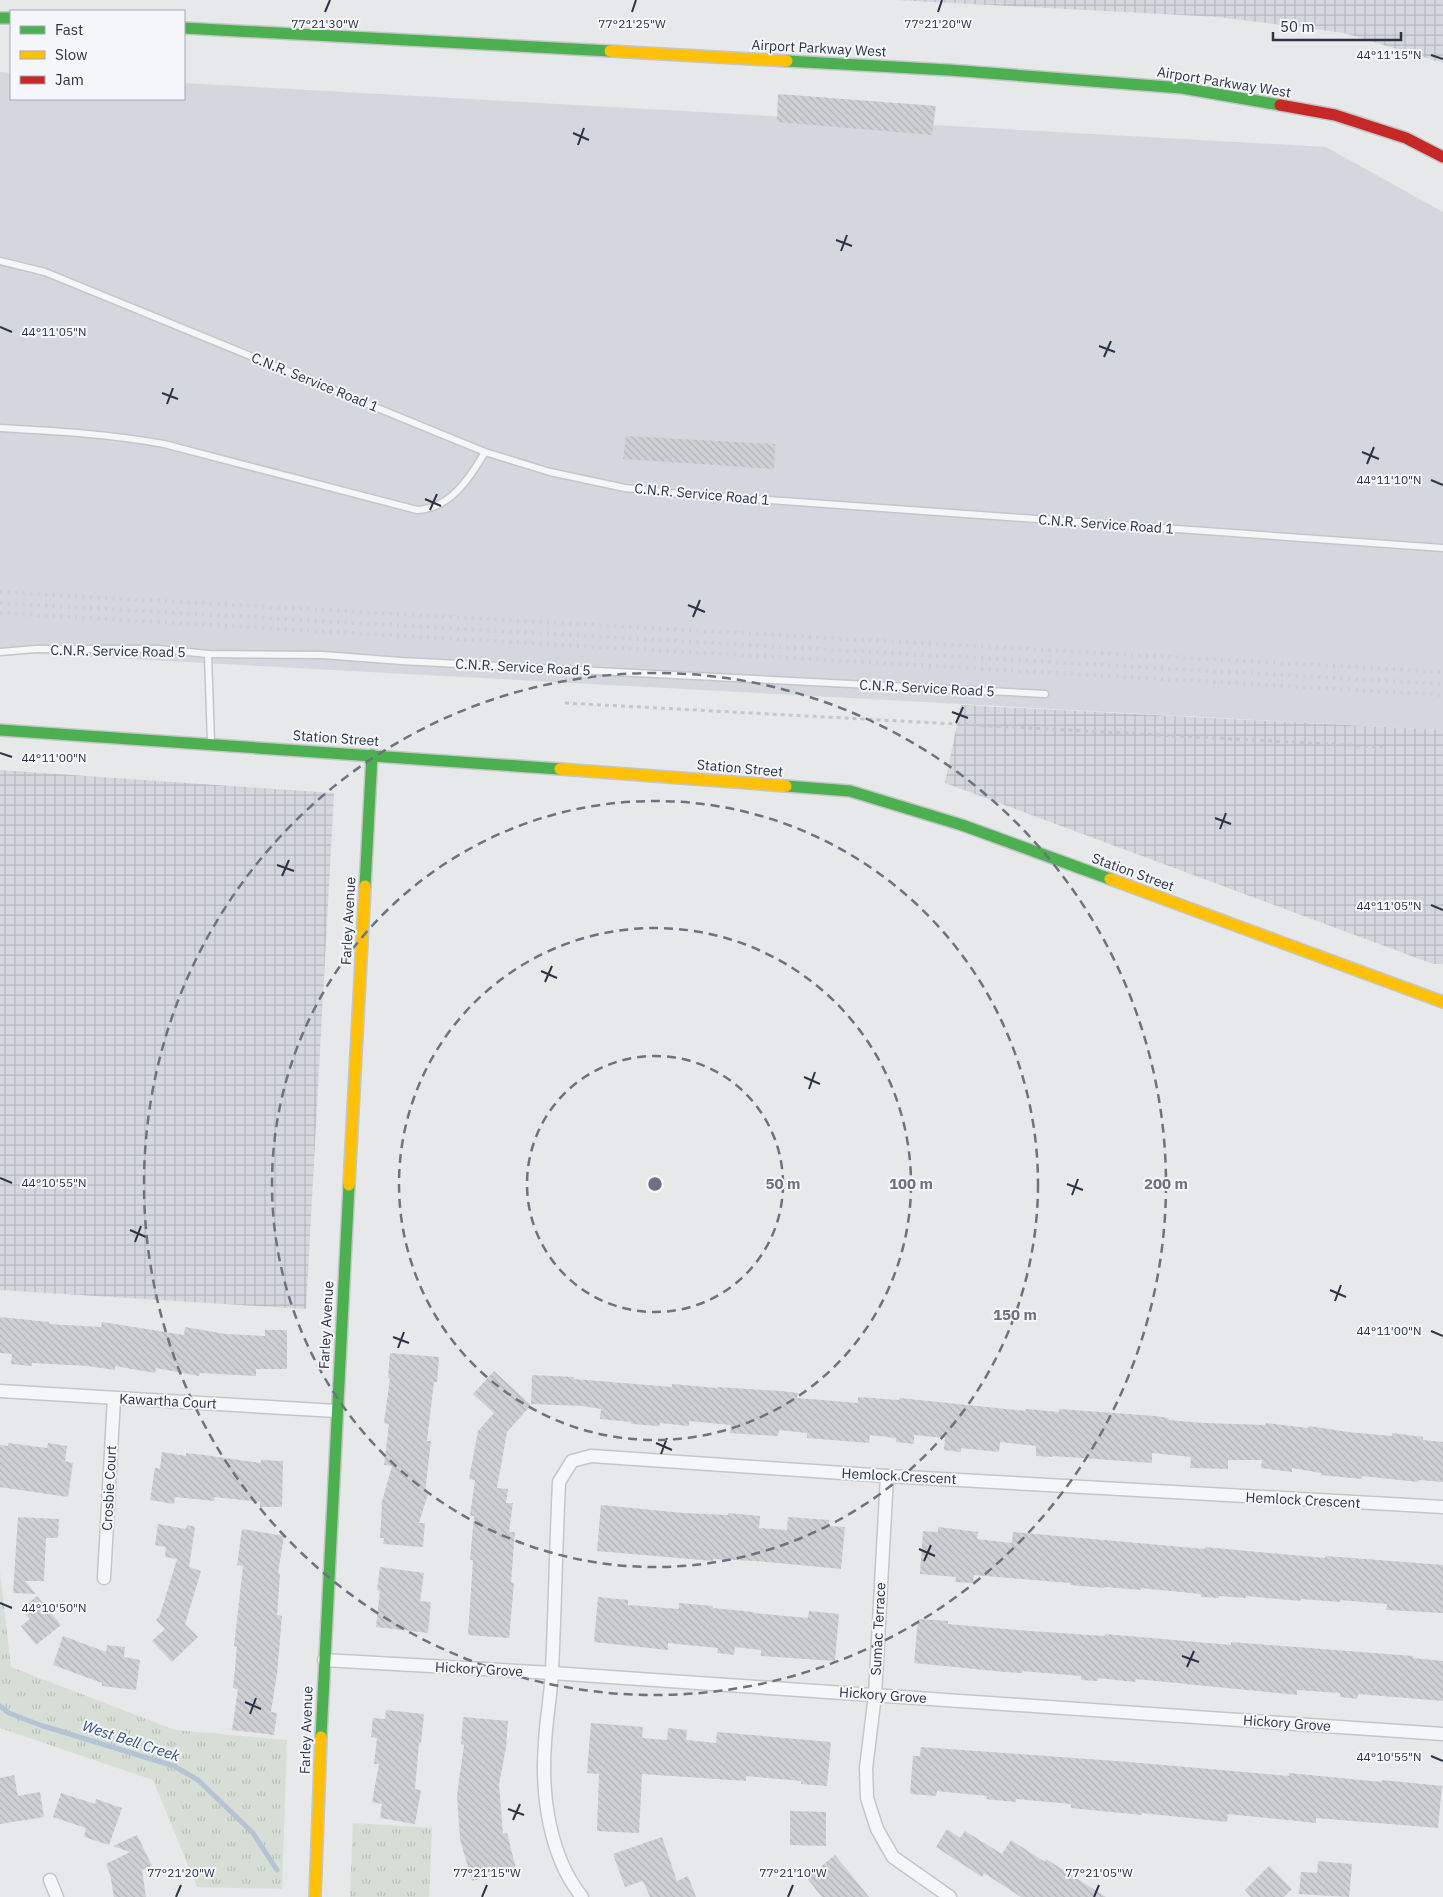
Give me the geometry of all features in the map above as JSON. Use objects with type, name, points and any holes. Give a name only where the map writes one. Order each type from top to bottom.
[{"type":"street","name":"Airport Parkway West","points":[[185,28],[939,69],[1182,88],[1335,115],[1406,138],[1443,157]]},
{"type":"street","name":"Station Street","points":[[0,730],[609,772],[850,792],[962,825],[1443,1002]]},
{"type":"street","name":"Farley Avenue","points":[[315,1897],[336,1410],[372,756]]},
{"type":"street","name":"Kawartha Court","points":[[0,1392],[336,1410]]},
{"type":"street","name":"Crosbie Court","points":[[104,1578],[114,1398]]},
{"type":"street","name":"Hemlock Crescent","points":[[582,1897],[572,1884],[553,1842],[546,1796],[544,1744],[552,1673],[559,1482],[572,1460],[591,1456],[886,1476],[1443,1508]]},
{"type":"street","name":"Sumac Terrace","points":[[886,1476],[875,1695],[866,1768],[867,1798],[877,1828],[893,1857],[950,1897]]},
{"type":"street","name":"Hickory Grove","points":[[324,1660],[552,1673],[1443,1734]]},
{"type":"street","points":[[50,1880],[57,1897]]},
{"type":"lane","name":"C.N.R. Service Road 1","points":[[0,261],[45,272],[485,452],[550,472],[625,488],[1443,548]]},
{"type":"lane","points":[[0,428],[124,436],[164,444],[417,510],[427,510],[446,502],[472,475],[485,452]]},
{"type":"lane","name":"C.N.R. Service Road 5","points":[[0,652],[36,649],[159,649],[208,654],[323,655],[440,663],[1045,694]]},
{"type":"lane","points":[[208,654],[211,744]]},
{"type":"path","points":[[564,703],[1383,747]]},
{"type":"shaded area","points":[[895,0],[1443,0],[1443,63],[1344,33],[1218,17]]},
{"type":"shaded area","points":[[0,72],[10,73],[10,100],[185,100],[185,83],[1326,147],[1443,212],[1443,730],[0,652]]},
{"type":"shaded area","points":[[961,705],[1443,730],[1443,964],[1433,964],[945,783]]},
{"type":"shaded area","points":[[0,770],[334,793],[306,1309],[0,1290]]},
{"type":"green space","points":[[0,1572],[11,1667],[175,1730],[287,1740],[282,1889],[197,1887],[153,1780],[0,1728]]},
{"type":"green space","points":[[353,1823],[432,1828],[429,1897],[350,1897]]},
{"type":"building","points":[[778,94],[936,106],[932,135],[777,122]]},
{"type":"building","points":[[626,436],[775,444],[774,469],[623,459]]},
{"type":"building","points":[[0,1317],[49,1322],[49,1324],[101,1327],[102,1322],[184,1335],[185,1327],[226,1334],[265,1336],[265,1330],[287,1330],[287,1369],[256,1369],[256,1376],[200,1373],[199,1376],[156,1368],[155,1373],[115,1366],[115,1370],[88,1366],[32,1363],[32,1366],[11,1364],[12,1354],[0,1353]]},
{"type":"building","points":[[390,1353],[439,1357],[437,1382],[434,1382],[427,1441],[431,1441],[425,1493],[428,1494],[419,1523],[425,1523],[423,1547],[383,1544],[384,1538],[380,1538],[381,1505],[392,1466],[384,1465],[389,1424],[384,1423],[390,1378],[388,1378]]},
{"type":"building","points":[[494,1371],[531,1405],[507,1432],[497,1488],[508,1489],[506,1503],[513,1503],[509,1532],[515,1532],[511,1582],[514,1583],[509,1638],[468,1635],[473,1560],[470,1560],[474,1516],[470,1516],[475,1480],[469,1479],[478,1431],[494,1413],[473,1394]]},
{"type":"building","points":[[532,1375],[574,1377],[574,1379],[672,1387],[672,1384],[782,1391],[798,1393],[797,1398],[858,1403],[858,1397],[899,1400],[900,1398],[1025,1411],[1026,1409],[1059,1412],[1059,1409],[1155,1416],[1169,1418],[1168,1420],[1204,1423],[1265,1425],[1266,1423],[1392,1436],[1392,1433],[1423,1437],[1423,1440],[1443,1442],[1443,1482],[1419,1480],[1418,1482],[1362,1476],[1362,1479],[1321,1475],[1321,1473],[1292,1468],[1292,1472],[1261,1468],[1262,1460],[1228,1460],[1228,1469],[1190,1468],[1191,1457],[1152,1453],[1152,1463],[1036,1456],[1036,1446],[1000,1442],[999,1452],[961,1448],[961,1452],[944,1450],[945,1438],[914,1435],[914,1444],[896,1442],[896,1438],[870,1435],[869,1443],[807,1438],[807,1433],[779,1430],[778,1436],[730,1433],[731,1425],[689,1421],[689,1426],[660,1423],[659,1426],[631,1424],[631,1422],[600,1419],[601,1409],[582,1406],[531,1404]]},
{"type":"building","points":[[8,1443],[47,1448],[48,1443],[67,1446],[65,1461],[73,1463],[68,1497],[0,1487],[0,1445],[8,1446]]},
{"type":"building","points":[[162,1452],[186,1456],[186,1453],[204,1455],[261,1463],[261,1460],[283,1461],[282,1507],[260,1507],[260,1502],[214,1497],[214,1501],[175,1497],[174,1504],[150,1500],[155,1468],[160,1469]]},
{"type":"building","points":[[601,1505],[684,1513],[728,1515],[728,1513],[760,1516],[759,1528],[787,1530],[788,1517],[829,1520],[829,1526],[845,1527],[841,1569],[756,1561],[713,1559],[713,1561],[597,1551]]},
{"type":"building","points":[[18,1517],[59,1519],[58,1538],[46,1538],[44,1581],[25,1581],[36,1594],[13,1593]]},
{"type":"building","points":[[158,1524],[186,1529],[187,1525],[195,1527],[189,1567],[201,1571],[185,1624],[198,1637],[172,1662],[152,1641],[165,1629],[156,1620],[160,1615],[177,1559],[165,1557],[166,1547],[155,1545]]},
{"type":"building","points":[[938,1527],[978,1532],[977,1539],[1012,1543],[1013,1532],[1205,1549],[1205,1547],[1325,1558],[1326,1556],[1443,1565],[1443,1613],[1386,1610],[1387,1604],[1340,1600],[1340,1602],[1301,1599],[1300,1601],[1246,1596],[1246,1598],[1201,1597],[1201,1594],[1141,1588],[1141,1590],[1105,1588],[1070,1585],[1070,1583],[974,1575],[973,1583],[955,1582],[956,1577],[920,1574],[923,1531],[938,1532]]},
{"type":"building","points":[[242,1529],[284,1536],[278,1573],[280,1574],[277,1615],[282,1616],[277,1674],[271,1712],[277,1713],[274,1735],[232,1730],[238,1689],[233,1688],[237,1647],[234,1646],[243,1566],[237,1565]]},
{"type":"building","points":[[380,1567],[424,1573],[420,1601],[431,1602],[428,1633],[376,1627],[380,1591],[377,1590]]},
{"type":"building","points":[[37,1596],[61,1625],[36,1645],[21,1626],[30,1619],[21,1609]]},
{"type":"building","points":[[598,1597],[628,1600],[628,1605],[679,1609],[679,1603],[808,1618],[809,1611],[839,1614],[835,1661],[761,1656],[761,1650],[735,1647],[734,1655],[717,1653],[718,1648],[668,1643],[668,1650],[594,1642]]},
{"type":"building","points":[[918,1619],[948,1621],[948,1624],[1030,1631],[1105,1636],[1105,1634],[1231,1645],[1231,1642],[1413,1656],[1413,1658],[1443,1661],[1443,1701],[1358,1694],[1357,1699],[1340,1697],[1340,1693],[1297,1690],[1297,1695],[1136,1679],[1135,1682],[1098,1678],[1098,1681],[1081,1680],[1081,1676],[1022,1671],[1022,1673],[1005,1672],[914,1663]]},
{"type":"building","points":[[63,1636],[106,1652],[107,1645],[125,1647],[124,1657],[140,1660],[136,1690],[102,1686],[102,1683],[53,1665]]},
{"type":"building","points":[[386,1710],[424,1714],[421,1743],[419,1743],[415,1789],[421,1790],[415,1824],[380,1818],[382,1804],[372,1802],[379,1764],[374,1764],[377,1738],[371,1737],[373,1718],[385,1719]]},
{"type":"building","points":[[463,1717],[508,1721],[506,1748],[499,1784],[503,1834],[507,1833],[516,1869],[472,1881],[460,1839],[457,1795],[464,1745],[461,1744]]},
{"type":"building","points":[[591,1723],[643,1727],[642,1738],[667,1740],[668,1728],[687,1730],[686,1740],[716,1743],[717,1732],[831,1742],[827,1786],[801,1784],[801,1781],[746,1776],[746,1781],[642,1774],[639,1833],[597,1831],[599,1774],[587,1773]]},
{"type":"building","points":[[921,1747],[1289,1776],[1289,1773],[1442,1786],[1438,1828],[1316,1818],[1316,1823],[1228,1814],[1227,1822],[1071,1808],[1071,1804],[1016,1799],[1016,1802],[986,1799],[987,1796],[937,1791],[936,1796],[910,1794],[913,1756],[920,1756]]},
{"type":"building","points":[[14,1775],[18,1796],[40,1792],[44,1817],[0,1824],[0,1778]]},
{"type":"building","points":[[61,1793],[95,1804],[96,1799],[122,1808],[109,1845],[84,1837],[86,1828],[53,1817]]},
{"type":"building","points":[[790,1811],[826,1812],[826,1846],[790,1845]]},
{"type":"building","points":[[947,1829],[960,1838],[965,1831],[1002,1854],[1011,1840],[1045,1862],[1046,1859],[1106,1897],[1021,1897],[984,1873],[982,1877],[936,1847]]},
{"type":"building","points":[[137,1835],[152,1866],[142,1870],[146,1897],[114,1897],[110,1874],[106,1864],[130,1852],[113,1846]]},
{"type":"building","points":[[662,1837],[677,1881],[688,1876],[696,1897],[650,1897],[643,1881],[625,1887],[613,1854]]},
{"type":"building","points":[[835,1855],[869,1897],[822,1897],[807,1878]]},
{"type":"building","points":[[1318,1861],[1352,1864],[1349,1897],[1299,1894],[1301,1872],[1317,1873]]},
{"type":"building","points":[[1269,1866],[1292,1889],[1284,1897],[1251,1897],[1245,1890]]},
{"type":"waterway","name":"West Bell Creek","points":[[0,1706],[9,1713],[40,1725],[174,1766],[198,1780],[253,1833],[277,1870]]},
{"type":"railway","points":[[0,592],[1443,672]]},
{"type":"railway","points":[[0,603],[1443,684]]},
{"type":"railway","points":[[0,613],[1443,695]]},
{"type":"traffic: fast","points":[[0,18],[10,18]]},
{"type":"traffic: fast","points":[[185,28],[610,51]]},
{"type":"traffic: fast","points":[[787,61],[949,70],[1182,88],[1280,105]]},
{"type":"traffic: fast","points":[[0,730],[560,769]]},
{"type":"traffic: fast","points":[[365,886],[372,755]]},
{"type":"traffic: fast","points":[[786,786],[850,791],[962,825],[1110,879]]},
{"type":"traffic: fast","points":[[321,1737],[349,1185]]},
{"type":"traffic: slow","points":[[610,51],[787,61]]},
{"type":"traffic: slow","points":[[560,769],[786,786]]},
{"type":"traffic: slow","points":[[1110,879],[1443,1002]]},
{"type":"traffic: slow","points":[[349,1185],[365,886]]},
{"type":"traffic: slow","points":[[315,1897],[321,1737]]},
{"type":"traffic: jam","points":[[1280,105],[1335,115],[1406,138],[1443,157]]}]
